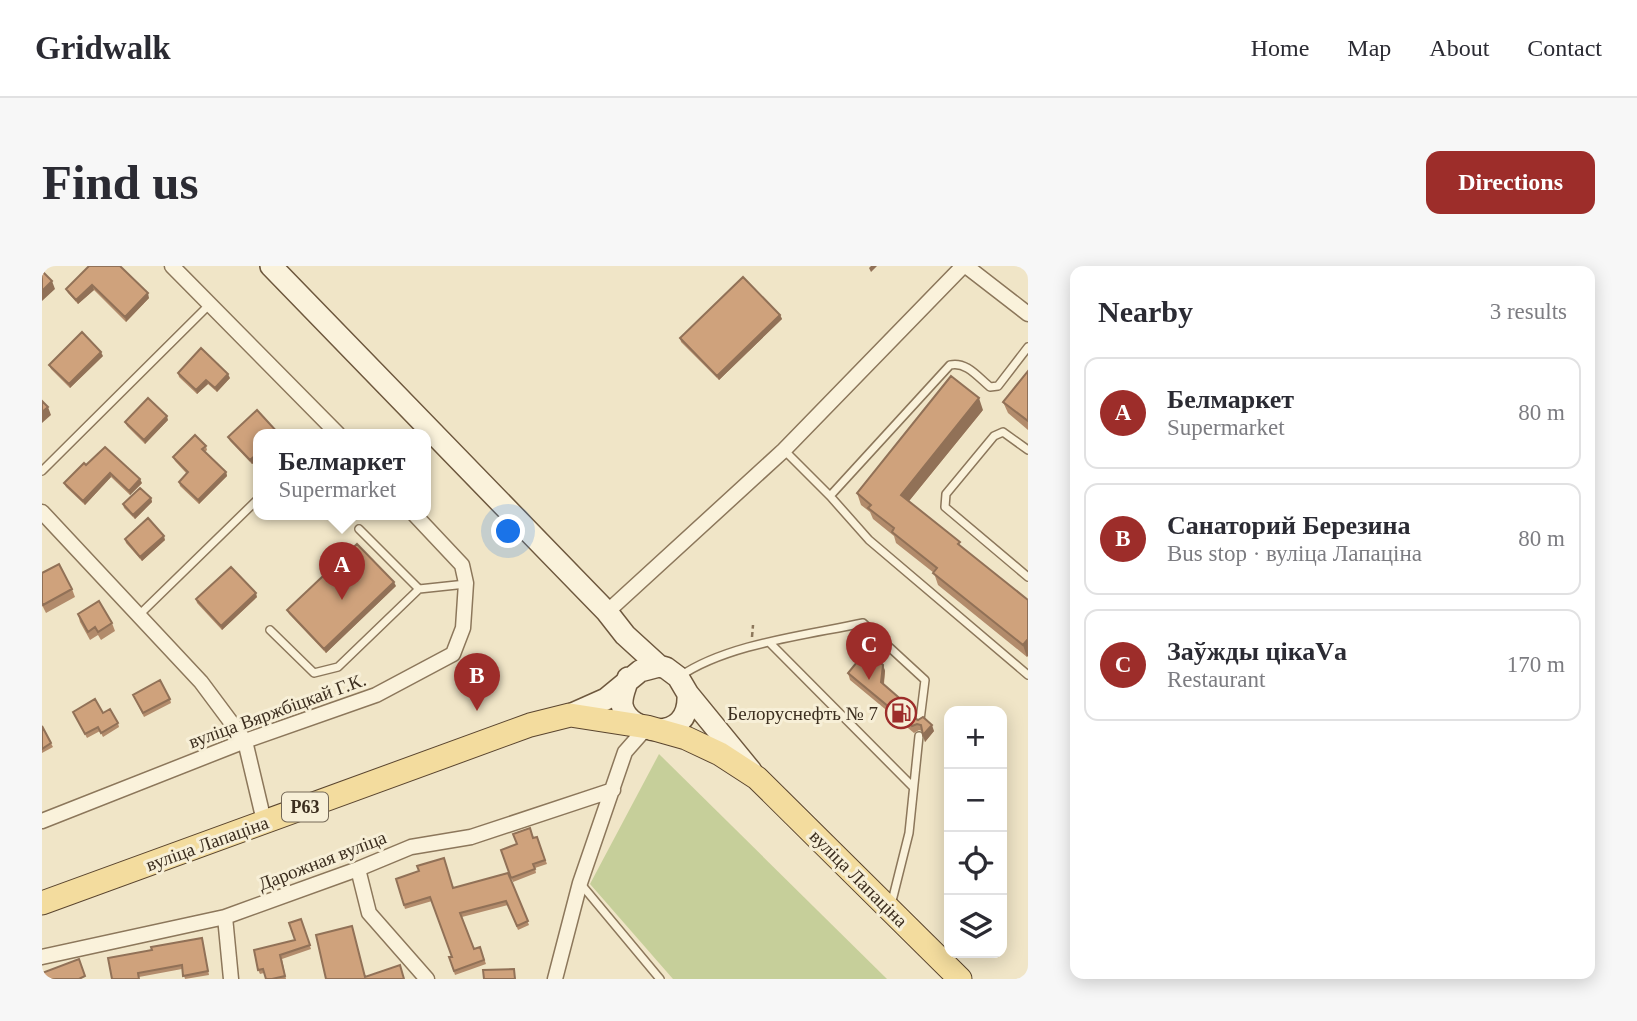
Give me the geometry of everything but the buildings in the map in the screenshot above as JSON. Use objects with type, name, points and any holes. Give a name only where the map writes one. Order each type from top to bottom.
[{"type":"main road","points":[[271,266],[430,429]]},
{"type":"main road","points":[[295,266],[300,295]]},
{"type":"main road","points":[[431,430],[607,612],[625,635],[659,666]]},
{"type":"main road","points":[[625,635],[630,656],[627,682]]},
{"type":"main road","name":"вуліца Лапаціна","points":[[42,903],[530,726],[570,715],[606,699],[640,671],[659,666],[683,685],[757,778],[960,979]]},
{"type":"main road","name":"вуліца Лапаціна","points":[[627,682],[622,698],[625,713],[631,720],[686,738],[720,754],[757,778]]},
{"type":"main road","name":"вуліца Лапаціна","points":[[570,715],[665,731],[677,725],[687,711],[683,685]]},
{"type":"street","points":[[172,266],[329,429]]},
{"type":"street","points":[[607,612],[784,450],[964,266],[1028,314]]},
{"type":"street","points":[[42,512],[201,682],[244,741],[264,821]]},
{"type":"street","points":[[420,520],[462,565],[466,583]]},
{"type":"street","name":"вуліца Вяржбіцкай Г.К.","points":[[42,821],[244,741],[376,695],[453,654],[463,628],[466,583]]},
{"type":"street","points":[[555,979],[580,883],[625,752],[647,727]]},
{"type":"street","name":"Дарожная вуліца","points":[[42,957],[225,917],[411,847],[471,837],[614,790]]},
{"type":"street","points":[[358,869],[369,913],[427,979]]},
{"type":"street","points":[[225,917],[231,979]]},
{"type":"lane","points":[[42,471],[210,304]]},
{"type":"lane","points":[[830,496],[950,365],[963,365],[990,387],[998,386],[1028,347]]},
{"type":"lane","points":[[1028,450],[1003,432],[994,436],[946,494],[944,500],[945,507],[1028,577]]},
{"type":"lane","points":[[784,450],[869,540],[1028,675]]},
{"type":"lane","points":[[139,615],[253,504]]},
{"type":"lane","points":[[359,529],[419,589]]},
{"type":"lane","points":[[270,630],[314,673],[338,667],[419,589],[466,583]]},
{"type":"lane","points":[[683,685],[695,665],[751,646],[863,623],[925,680],[920,720]]},
{"type":"lane","points":[[770,643],[913,787]]},
{"type":"lane","points":[[890,909],[909,833],[919,736]]},
{"type":"lane","points":[[580,883],[660,979]]},
{"type":"green space","points":[[659,754],[887,979],[673,979],[590,884]]},
{"type":"place","name":"Белмаркет","points":[[342,600]]},
{"type":"place","name":"Заўжды цікаVа","points":[[869,680]]},
{"type":"place","name":"Санаторий Березина","points":[[477,711]]},
{"type":"place","name":"Белоруснефть № 7","points":[[901,713]]}]
